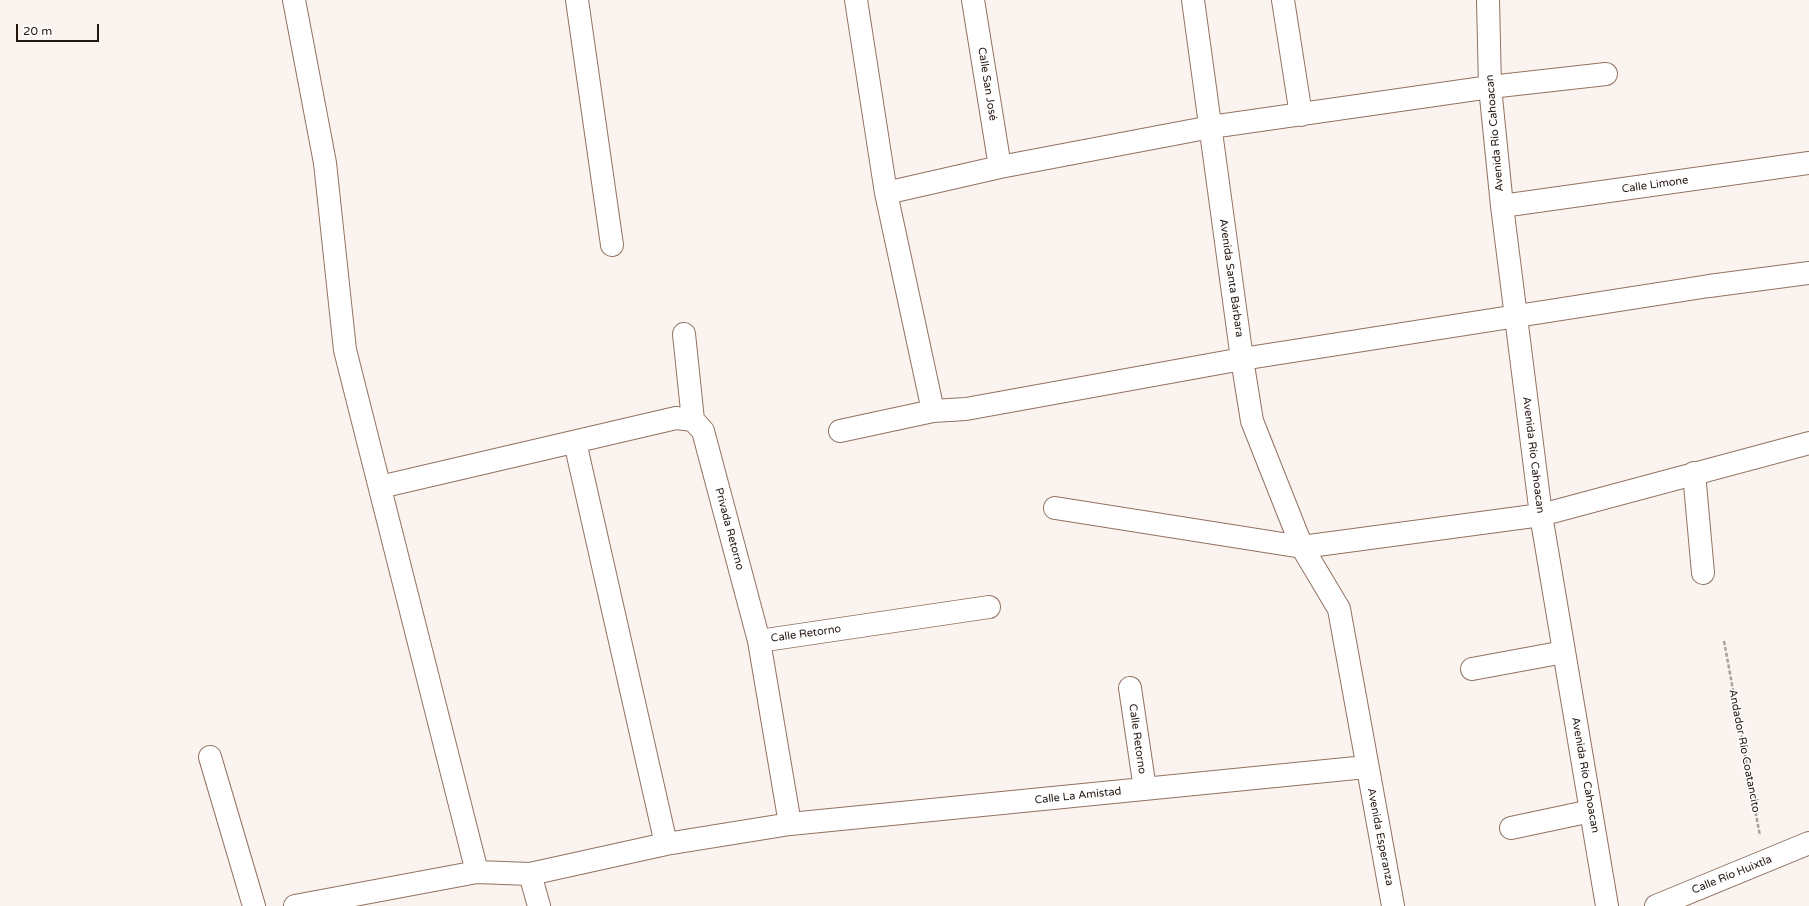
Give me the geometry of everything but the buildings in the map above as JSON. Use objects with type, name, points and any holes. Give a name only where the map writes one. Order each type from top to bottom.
[{"type":"street","points":[[294,0],[325,163],[345,350],[477,872]]},
{"type":"street","points":[[577,0],[612,245]]},
{"type":"street","points":[[856,0],[886,193],[933,411]]},
{"type":"street","name":"Calle San José","points":[[973,0],[1000,167]]},
{"type":"street","name":"Avenida Santa Bárbara","points":[[1193,0],[1242,359],[1252,421],[1302,547]]},
{"type":"street","points":[[1283,0],[1301,115]]},
{"type":"street","name":"Avenida Río Cahoacan","points":[[1488,0],[1490,88],[1502,206],[1541,515],[1607,906]]},
{"type":"street","points":[[886,193],[1000,167],[1211,127],[1490,88],[1606,74]]},
{"type":"street","name":"Calle Limone","points":[[1502,206],[1809,163]]},
{"type":"street","points":[[840,431],[933,411],[966,409],[1242,359],[1709,286],[1809,273]]},
{"type":"street","points":[[380,487],[676,418],[693,420],[684,334]]},
{"type":"street","name":"Privada Retorno","points":[[693,420],[703,431],[759,641]]},
{"type":"street","points":[[575,442],[666,844]]},
{"type":"street","points":[[1055,508],[1302,547],[1541,515],[1809,442]]},
{"type":"street","points":[[1694,474],[1703,573]]},
{"type":"street","name":"Avenida Esperanza","points":[[1302,547],[1338,609],[1366,767],[1393,906]]},
{"type":"street","name":"Calle Retorno","points":[[790,824],[759,641],[989,607]]},
{"type":"street","points":[[1472,669],[1564,652]]},
{"type":"street","name":"Calle Retorno","points":[[1130,688],[1144,789]]},
{"type":"street","points":[[210,757],[254,906]]},
{"type":"street","name":"Calle La Amistad","points":[[295,906],[477,872],[530,874],[666,844],[790,824],[1366,767]]},
{"type":"street","points":[[1511,828],[1591,811]]},
{"type":"street","name":"Calle Río Huixtla","points":[[1656,906],[1809,843]]},
{"type":"street","points":[[530,874],[539,906]]},
{"type":"path","name":"Andador Río Coatancito","points":[[1724,641],[1764,862]]}]
